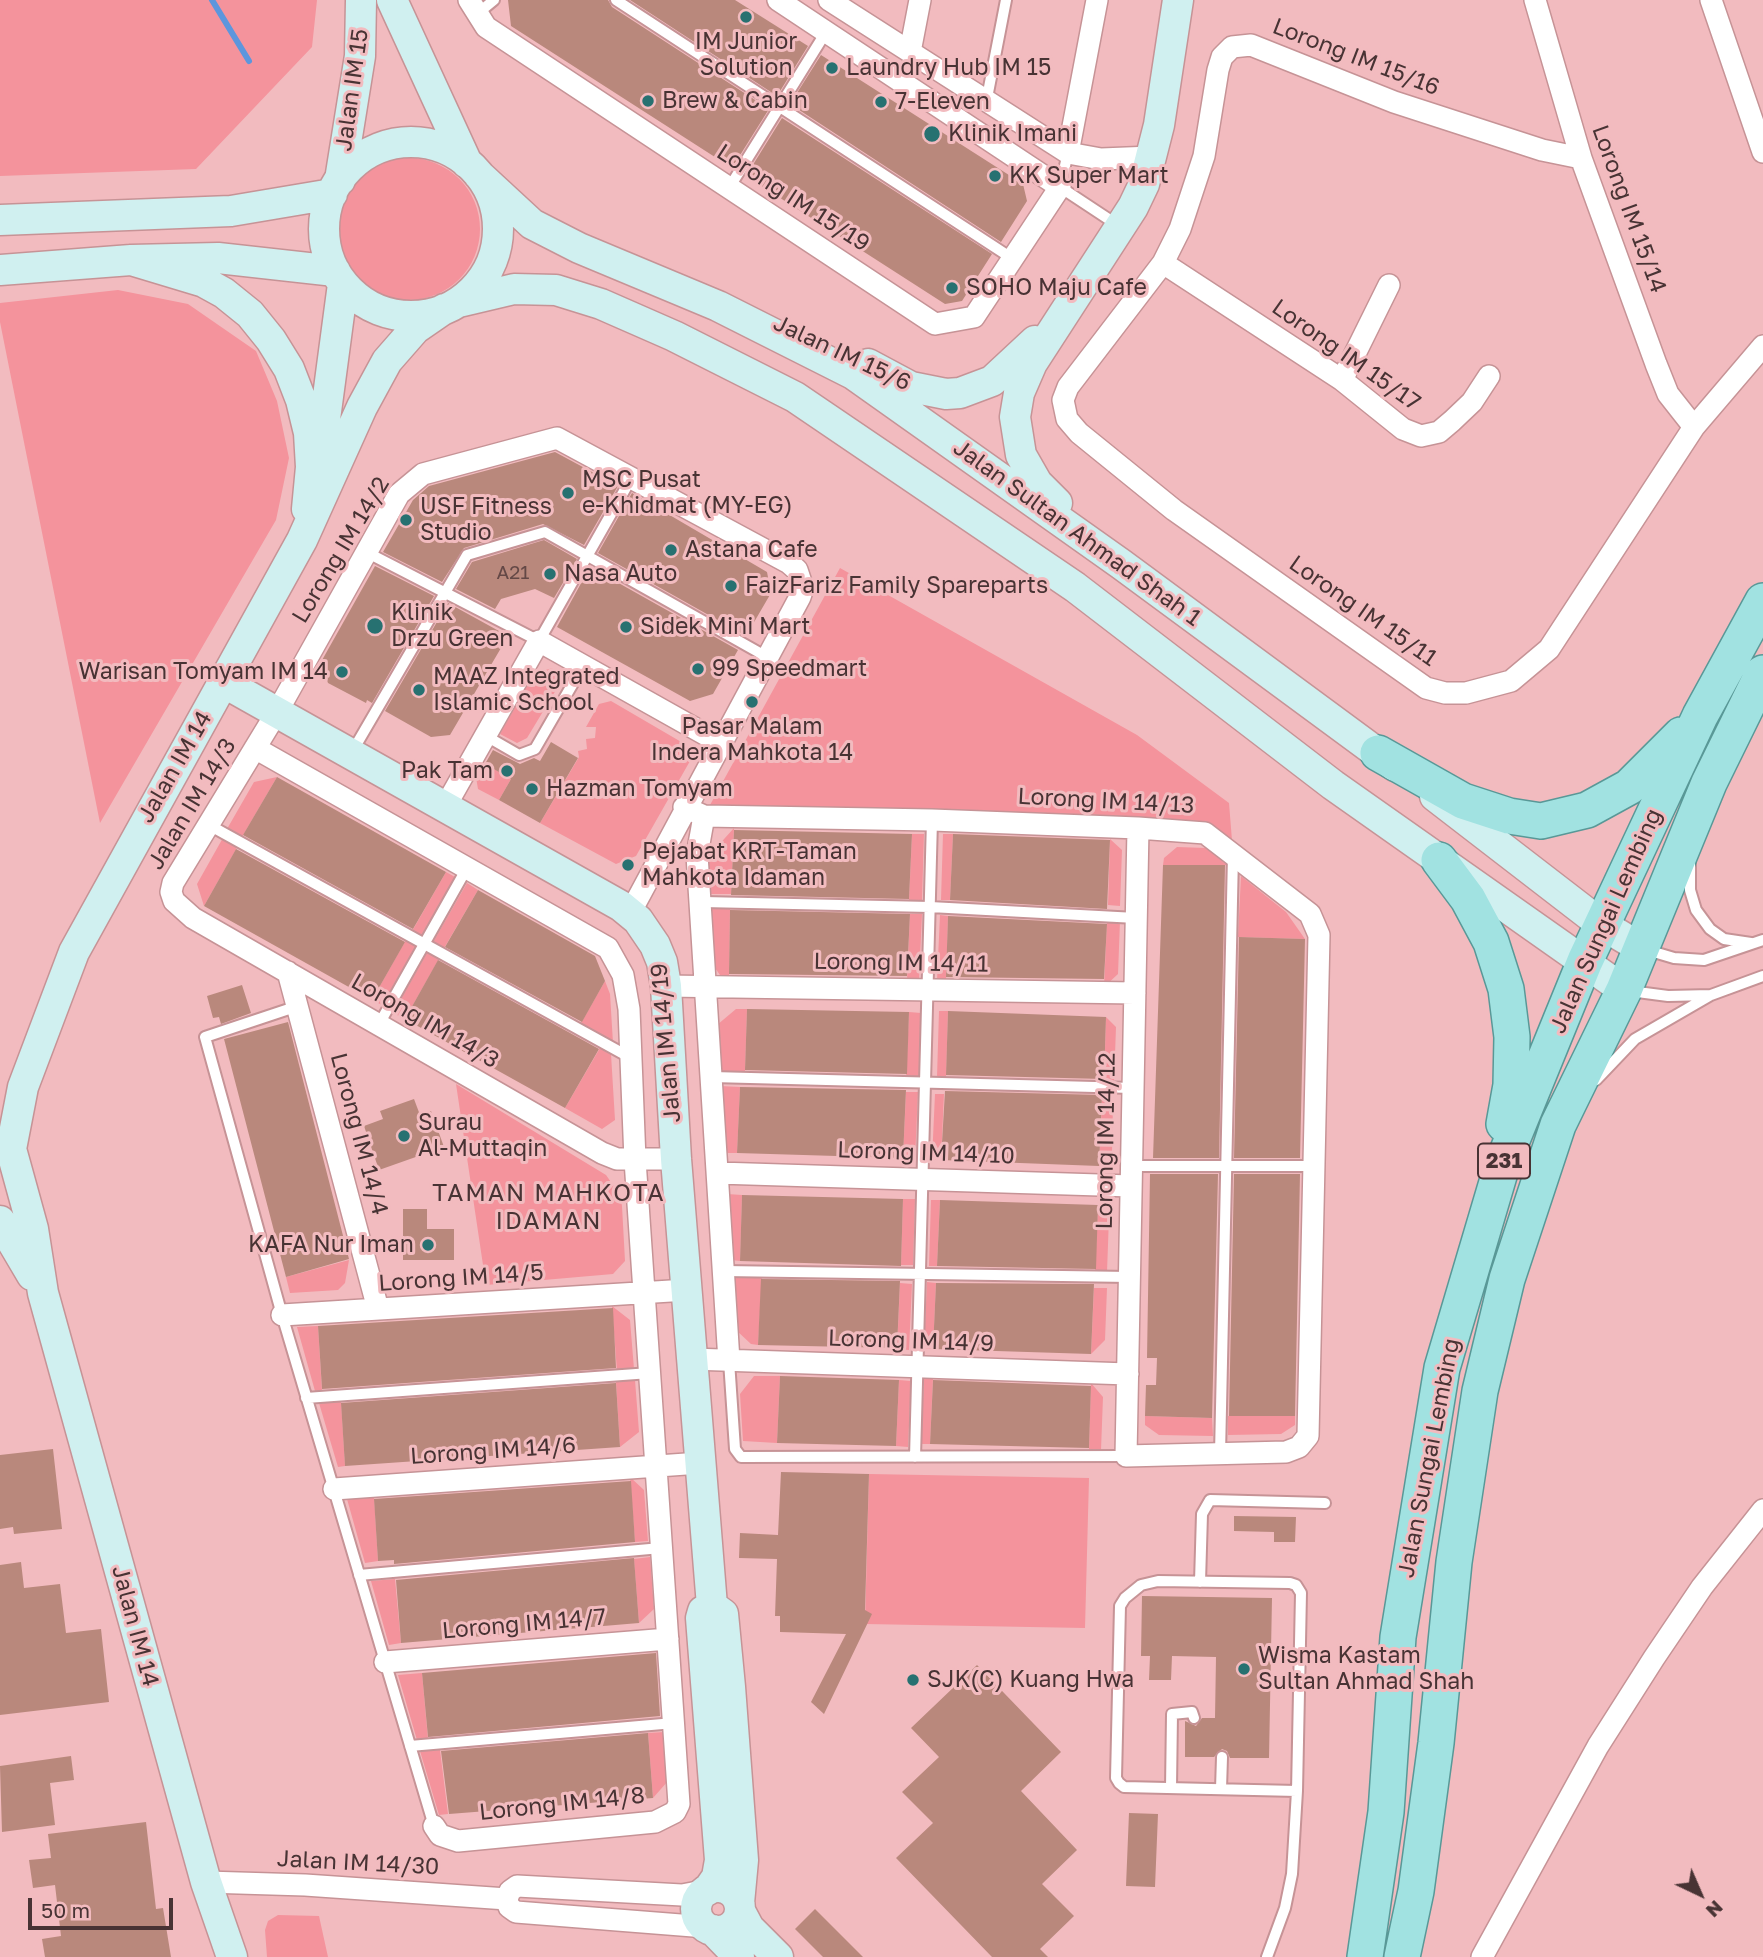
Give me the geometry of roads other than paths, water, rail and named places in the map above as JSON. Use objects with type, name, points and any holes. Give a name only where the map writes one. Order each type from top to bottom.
[{"type":"main road","name":"Jalan Sungai Lembing","points":[[1365,1957],[1386,1812],[1398,1637],[1410,1545],[1442,1368],[1503,1162],[1585,961],[1700,716],[1763,601]]},
{"type":"main road","name":"Jalan Sungai Lembing","points":[[1402,1957],[1420,1864],[1436,1743],[1454,1562],[1479,1391],[1507,1279],[1558,1125],[1624,990],[1709,783],[1763,673]]},
{"type":"main road","points":[[1378,753],[1463,801],[1509,816],[1541,821],[1587,810],[1629,787],[1700,716]]},
{"type":"main road","points":[[1439,860],[1468,899],[1491,942],[1506,989],[1512,1037],[1511,1085],[1502,1133],[1503,1162]]},
{"type":"street","name":"Jalan IM 15","points":[[336,187],[360,56],[361,0]]},
{"type":"street","name":"Jalan IM 15","points":[[391,0],[473,169]]},
{"type":"street","points":[[778,0],[1060,187]]},
{"type":"street","points":[[830,0],[986,103],[1068,153],[1101,159],[1152,157]]},
{"type":"street","points":[[910,52],[920,0]]},
{"type":"street","points":[[1068,153],[1097,0]]},
{"type":"street","name":"Jalan IM 15/6","points":[[1121,564],[1037,483],[1019,446],[1016,417],[1019,393],[1032,362],[1139,196],[1152,157],[1178,0]]},
{"type":"street","name":"Lorong IM 15/14","points":[[1535,0],[1581,158],[1660,374],[1668,394],[1694,427]]},
{"type":"street","points":[[1711,0],[1763,152]]},
{"type":"street","name":"Lorong IM 15/19","points":[[473,7],[486,27],[935,324],[974,317],[1060,187]]},
{"type":"street","name":"Lorong IM 15/16","points":[[1067,419],[1063,401],[1068,387],[1163,263],[1180,229],[1204,156],[1222,57],[1232,47],[1240,44],[1251,45],[1394,102],[1542,149],[1581,158]]},
{"type":"street","points":[[408,142],[440,147],[473,169],[495,205],[497,238],[492,260],[481,281],[452,305],[413,316],[382,312],[367,305],[339,278],[325,241],[327,209],[336,187],[363,157],[377,150],[408,142]]},
{"type":"street","name":"Jalan Sultan Ahmad Shah 1","points":[[473,169],[532,224],[579,248],[718,306],[852,374],[1121,564],[1378,753],[1601,924],[1641,948]]},
{"type":"street","points":[[0,220],[231,211],[336,187]]},
{"type":"street","points":[[0,270],[131,260],[218,258],[339,278]]},
{"type":"street","points":[[131,260],[204,282],[224,293],[250,314],[289,369],[301,400],[309,433],[311,467],[302,540]]},
{"type":"street","name":"Lorong IM 15/17","points":[[1163,263],[1342,380],[1403,429],[1421,436],[1439,432],[1452,421],[1472,402],[1489,376]]},
{"type":"street","name":"Jalan IM 14","points":[[316,509],[339,278]]},
{"type":"street","points":[[1342,380],[1389,285]]},
{"type":"street","name":"Jalan Sultan Ahmad Shah 1","points":[[452,305],[514,289],[556,290],[601,304],[674,336],[795,397],[1075,587],[1333,785],[1624,990]]},
{"type":"street","name":"Jalan IM 14","points":[[0,1177],[9,1162],[23,1087],[42,1030],[74,952],[302,540],[387,361],[415,329],[452,305]]},
{"type":"street","name":"Jalan IM 15/6","points":[[718,306],[792,327],[911,387],[946,394],[970,391],[992,381],[1062,313]]},
{"type":"street","name":"Lorong IM 15/11","points":[[1067,419],[1079,433],[1174,510],[1426,688],[1445,693],[1466,693],[1511,681],[1549,649],[1694,427],[1763,346]]},
{"type":"street","name":"Lorong IM 14/2","points":[[277,712],[400,494],[412,482],[423,474],[557,438],[789,563],[801,579],[800,597],[767,657]]},
{"type":"street","points":[[445,807],[539,641],[719,742]]},
{"type":"street","points":[[630,912],[684,807],[767,657]]},
{"type":"street","name":"Jalan IM 14/19","points":[[223,682],[630,912],[655,945],[662,962],[666,986],[676,1159],[712,1606]]},
{"type":"street","name":"Jalan IM 14/3","points":[[192,918],[180,910],[171,892],[277,712]]},
{"type":"street","name":"Jalan IM 14/19","points":[[255,748],[608,948],[623,975],[629,1009],[635,1160],[679,1788]]},
{"type":"street","name":"Lorong IM 14/13","points":[[684,807],[704,816],[932,820],[1205,833],[1310,914],[1319,935],[1308,1436],[1298,1447],[1286,1452],[1220,1454]]},
{"type":"street","points":[[704,816],[697,855],[703,902],[729,1361]]},
{"type":"street","name":"Lorong IM 14/12","points":[[1126,1456],[1138,828]]},
{"type":"street","name":"Lorong IM 14/3","points":[[192,918],[602,1153],[617,1159],[635,1160]]},
{"type":"street","name":"Lorong IM 14/4","points":[[288,972],[378,1309]]},
{"type":"street","name":"Lorong IM 14/11","points":[[666,986],[1135,993]]},
{"type":"street","name":"Jalan IM 14","points":[[0,1091],[18,1070],[42,1030]]},
{"type":"street","points":[[0,1121],[9,1135],[33,1228],[43,1293]]},
{"type":"street","points":[[635,1160],[676,1159]]},
{"type":"street","name":"Lorong IM 14/10","points":[[718,1173],[922,1180],[1131,1176]]},
{"type":"street","points":[[0,1221],[43,1293]]},
{"type":"street","name":"Lorong IM 14/5","points":[[282,1315],[687,1290]]},
{"type":"street","name":"Jalan IM 14","points":[[43,1293],[206,1882],[232,1957]]},
{"type":"street","name":"Lorong IM 14/9","points":[[692,1359],[1128,1374]]},
{"type":"street","points":[[1126,1456],[1220,1454]]},
{"type":"street","name":"Lorong IM 14/6","points":[[334,1489],[701,1463]]},
{"type":"street","points":[[1482,1957],[1598,1746],[1702,1587],[1763,1510]]},
{"type":"street","points":[[709,1928],[733,1925],[740,1907],[746,1831],[723,1614],[712,1606],[703,1611],[701,1618],[720,1860],[717,1877],[702,1895],[696,1908],[697,1915],[709,1928],[740,1957]]},
{"type":"street","name":"Lorong IM 14/7","points":[[385,1662],[668,1639]]},
{"type":"street","name":"Lorong IM 14/8","points":[[434,1826],[440,1835],[458,1842],[655,1822],[675,1812],[679,1788]]},
{"type":"street","name":"Jalan IM 14/30","points":[[206,1882],[305,1885],[507,1899]]},
{"type":"street","name":"Jalan IM 14/30","points":[[708,1890],[682,1895],[517,1886],[510,1891],[507,1899],[509,1907],[516,1912],[709,1928]]},
{"type":"street","points":[[708,1890],[723,1888],[736,1896],[749,1928],[778,1957]]},
{"type":"lane","points":[[473,7],[494,0]]},
{"type":"lane","points":[[616,0],[1013,259]]},
{"type":"lane","points":[[986,103],[1006,0]]},
{"type":"lane","points":[[729,188],[826,32]]},
{"type":"lane","points":[[1068,153],[1060,187],[1120,227]]},
{"type":"lane","points":[[368,553],[539,641],[632,477]]},
{"type":"lane","points":[[351,754],[467,555],[545,532],[767,657]]},
{"type":"lane","points":[[485,736],[519,755],[535,749],[583,666]]},
{"type":"lane","points":[[1709,783],[1690,865],[1690,890],[1696,910],[1710,929],[1724,939],[1751,943]]},
{"type":"lane","points":[[915,1457],[932,820]]},
{"type":"lane","points":[[209,825],[631,1058]]},
{"type":"lane","points":[[1220,1454],[1233,853]]},
{"type":"lane","points":[[378,1026],[467,868]]},
{"type":"lane","points":[[703,902],[930,907],[1136,918]]},
{"type":"lane","points":[[1641,948],[1674,958],[1704,960],[1763,940]]},
{"type":"lane","points":[[1558,1125],[1635,1039],[1711,995],[1763,976]]},
{"type":"lane","points":[[1624,990],[1668,996],[1711,995]]},
{"type":"lane","points":[[298,1006],[205,1037],[306,1398],[434,1826]]},
{"type":"lane","points":[[712,1077],[1133,1088]]},
{"type":"lane","points":[[1131,1176],[1225,1167],[1314,1166]]},
{"type":"lane","points":[[724,1271],[1130,1277]]},
{"type":"lane","points":[[729,1361],[735,1449],[741,1457],[1126,1456]]},
{"type":"lane","points":[[306,1398],[650,1373]]},
{"type":"lane","points":[[1200,1582],[1202,1514],[1210,1500],[1325,1503]]},
{"type":"lane","points":[[359,1575],[662,1548]]},
{"type":"lane","points":[[1267,1957],[1285,1908],[1292,1874],[1297,1791],[1301,1592],[1296,1585],[1290,1583],[1157,1581],[1141,1585],[1119,1606],[1116,1778],[1124,1787],[1297,1791]]},
{"type":"lane","points":[[1171,1788],[1172,1714],[1192,1712],[1194,1718]]},
{"type":"lane","points":[[411,1746],[674,1723]]},
{"type":"lane","points":[[1221,1789],[1222,1758]]},
{"type":"waterway","points":[[212,0],[249,61]]},
{"type":"place","name":"IM Junior Solution","points":[[746,17]]},
{"type":"place","name":"Laundry Hub IM 15","points":[[832,68]]},
{"type":"place","name":"Brew & Cabin","points":[[648,101]]},
{"type":"place","name":"7-Eleven","points":[[881,102]]},
{"type":"place","name":"Klinik Imani","points":[[932,134]]},
{"type":"place","name":"KK Super Mart","points":[[995,176]]},
{"type":"place","name":"SOHO Maju Cafe","points":[[952,288]]},
{"type":"place","name":"MSC Pusat e-Khidmat (MY-EG)","points":[[568,493]]},
{"type":"place","name":"USF Fitness Studio","points":[[406,520]]},
{"type":"place","name":"Astana Cafe","points":[[671,550]]},
{"type":"place","name":"Nasa Auto","points":[[550,574]]},
{"type":"place","name":"FaizFariz Family Spareparts","points":[[731,586]]},
{"type":"place","name":"Klinik Drzu Green","points":[[375,626]]},
{"type":"place","name":"Sidek Mini Mart","points":[[626,627]]},
{"type":"place","name":"99 Speedmart","points":[[698,669]]},
{"type":"place","name":"Warisan Tomyam IM 14","points":[[342,672]]},
{"type":"place","name":"MAAZ Integrated Islamic School","points":[[419,690]]},
{"type":"place","name":"Pasar Malam Indera Mahkota 14","points":[[752,702]]},
{"type":"place","name":"Pak Tam","points":[[507,771]]},
{"type":"place","name":"Hazman Tomyam","points":[[532,789]]},
{"type":"place","name":"Pejabat KRT-Taman Mahkota Idaman","points":[[628,865]]},
{"type":"place","name":"Surau Al-Muttaqin","points":[[404,1136]]},
{"type":"place","name":"KAFA Nur Iman","points":[[428,1245]]},
{"type":"place","name":"Wisma Kastam Sultan Ahmad Shah","points":[[1244,1669]]},
{"type":"place","name":"SJK(C) Kuang Hwa","points":[[913,1680]]},
{"type":"district","name":"TAMAN MAHKOTA IDAMAN","points":[[549,1207]]}]
